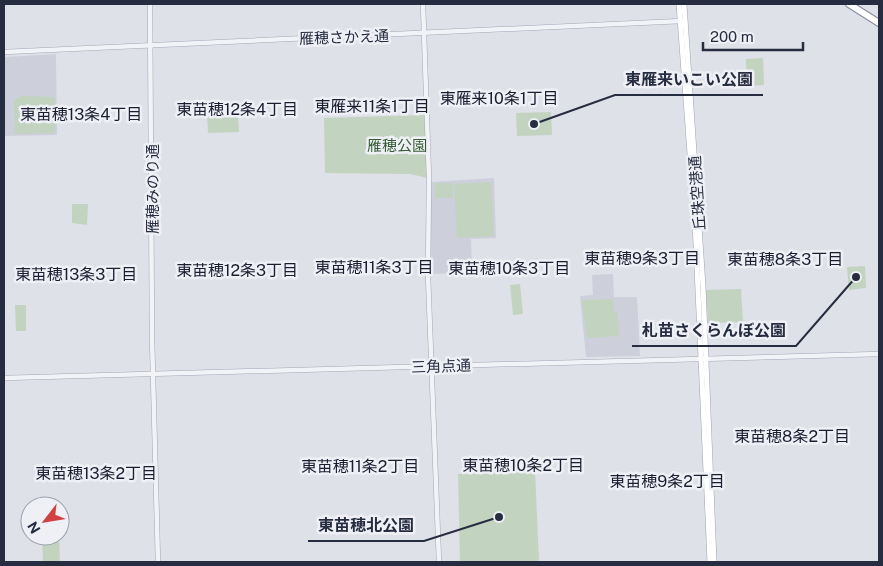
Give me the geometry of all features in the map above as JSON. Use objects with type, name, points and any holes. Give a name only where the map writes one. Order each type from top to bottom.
[{"type":"highway","points":[[849,4],[879,23]]},
{"type":"main road","name":"丘珠空港通","points":[[679,4],[683,21]]},
{"type":"main road","name":"丘珠空港通","points":[[684,4],[683,21],[704,359],[714,562]]},
{"type":"main road","name":"丘珠空港通","points":[[704,359],[710,562]]},
{"type":"street","name":"雁穂みのり通","points":[[150,4],[152,45],[153,374],[158,562]]},
{"type":"street","points":[[423,4],[429,178],[430,366],[439,562]]},
{"type":"street","name":"雁穂さかえ通","points":[[4,52],[683,21]]},
{"type":"street","name":"三角点通","points":[[4,378],[879,354]]},
{"type":"shaded area","points":[[56,54],[57,135],[4,136],[5,57]]},
{"type":"shaded area","points":[[494,178],[496,238],[471,239],[472,273],[431,274],[431,182]]},
{"type":"shaded area","points":[[613,274],[614,297],[637,297],[640,356],[586,357],[580,296],[593,295],[592,275]]},
{"type":"green space","points":[[763,58],[764,85],[747,86],[746,59]]},
{"type":"green space","points":[[22,96],[55,97],[55,133],[15,134],[14,100]]},
{"type":"green space","points":[[551,112],[552,135],[517,136],[516,113]]},
{"type":"green space","points":[[238,113],[239,132],[208,133],[207,114]]},
{"type":"green space","name":"雁穂公園","points":[[426,115],[428,178],[410,174],[325,173],[324,118]]},
{"type":"green space","points":[[491,182],[494,236],[457,238],[454,184]]},
{"type":"green space","points":[[435,183],[453,183],[453,198],[435,198]]},
{"type":"green space","points":[[72,204],[88,204],[87,225],[72,223]]},
{"type":"green space","points":[[865,266],[866,288],[849,290],[847,267]]},
{"type":"green space","points":[[520,284],[523,314],[513,315],[510,285]]},
{"type":"green space","points":[[741,289],[743,322],[708,323],[706,290]]},
{"type":"green space","points":[[613,299],[614,312],[617,312],[619,336],[587,338],[582,300]]},
{"type":"green space","points":[[15,305],[26,305],[26,331],[16,331]]},
{"type":"green space","points":[[535,471],[539,561],[460,562],[458,474]]},
{"type":"green space","points":[[42,546],[59,546],[60,562],[43,562]]},
{"type":"place","name":"東雁来いこい公園","points":[[534,124]]},
{"type":"place","name":"札苗さくらんぼ公園","points":[[856,277]]},
{"type":"place","name":"東苗穂北公園","points":[[499,517]]},
{"type":"district","name":"東雁来10条1丁目","points":[[499,98]]},
{"type":"district","name":"東雁来11条1丁目","points":[[372,106]]},
{"type":"district","name":"東苗穂12条4丁目","points":[[237,109]]},
{"type":"district","name":"東苗穂13条4丁目","points":[[81,114]]},
{"type":"district","name":"東苗穂9条3丁目","points":[[642,258]]},
{"type":"district","name":"東苗穂8条3丁目","points":[[785,259]]},
{"type":"district","name":"東苗穂11条3丁目","points":[[374,267]]},
{"type":"district","name":"東苗穂10条3丁目","points":[[509,268]]},
{"type":"district","name":"東苗穂12条3丁目","points":[[237,270]]},
{"type":"district","name":"東苗穂13条3丁目","points":[[76,274]]},
{"type":"district","name":"東苗穂8条2丁目","points":[[792,436]]},
{"type":"district","name":"東苗穂10条2丁目","points":[[523,465]]},
{"type":"district","name":"東苗穂11条2丁目","points":[[360,466]]},
{"type":"district","name":"東苗穂13条2丁目","points":[[96,473]]},
{"type":"district","name":"東苗穂9条2丁目","points":[[667,481]]}]
